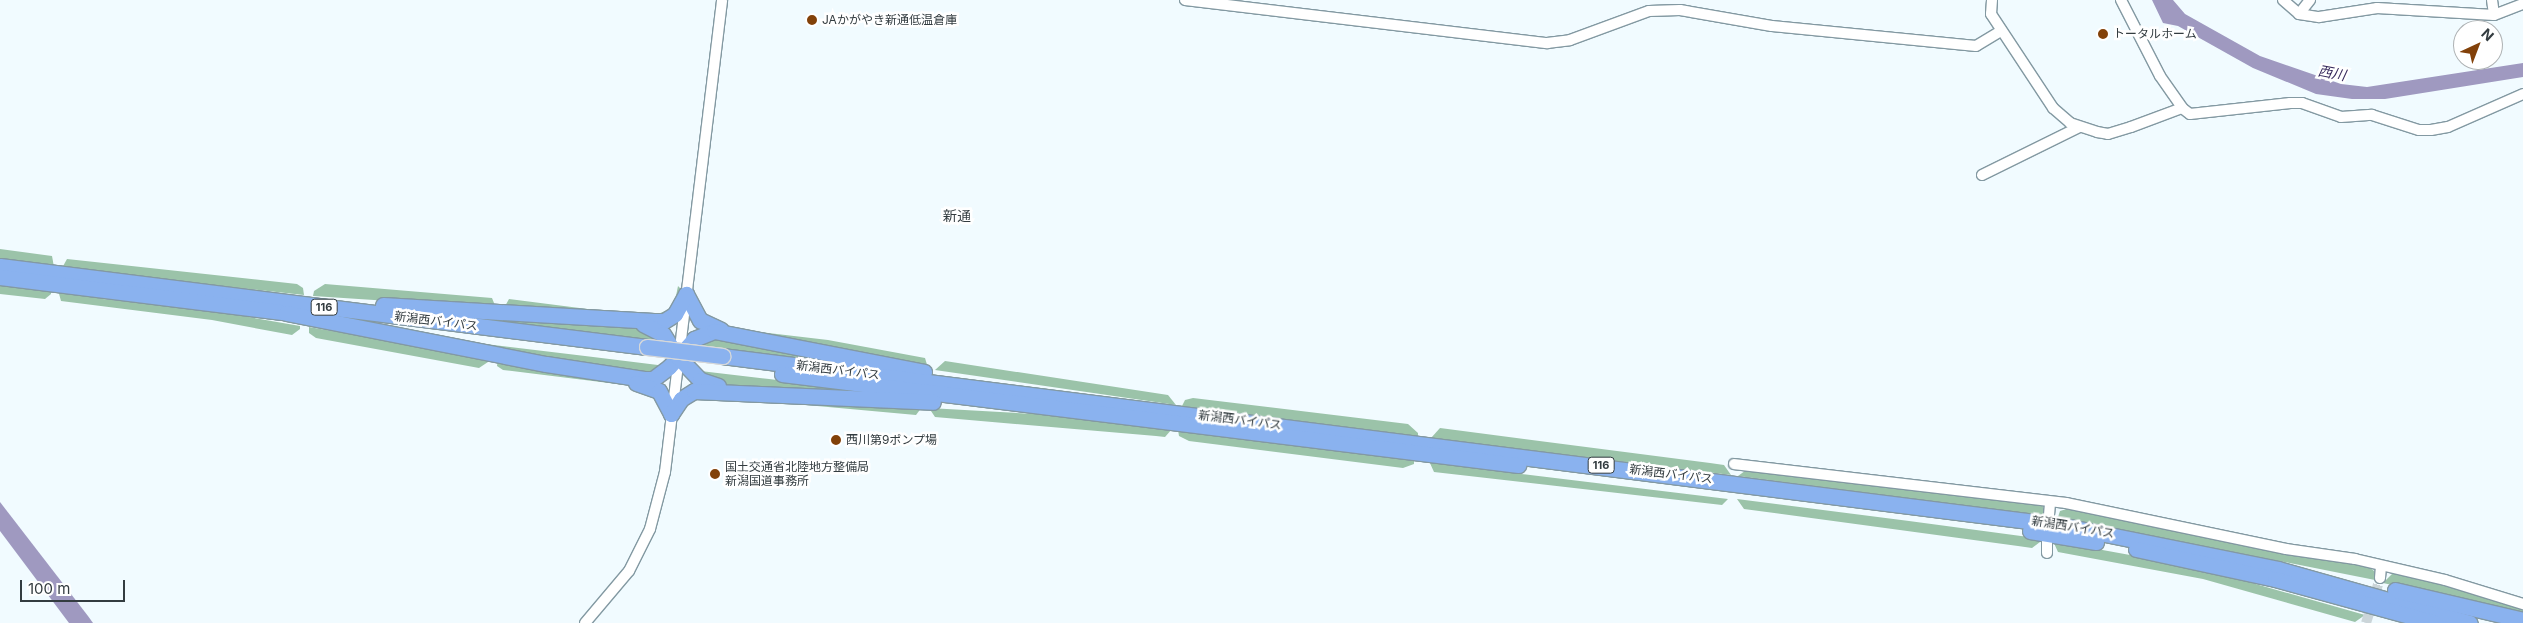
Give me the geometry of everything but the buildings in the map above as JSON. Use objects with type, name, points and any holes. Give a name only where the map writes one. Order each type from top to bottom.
[{"type":"highway","name":"新潟西バイパス","points":[[0,266],[286,308]]},
{"type":"highway","name":"新潟西バイパス","points":[[0,277],[286,308],[722,361],[1958,520],[2129,547],[2277,574],[2470,623]]},
{"type":"highway","points":[[286,308],[600,317],[664,321],[675,314],[686,294]]},
{"type":"highway","points":[[686,294],[700,320],[727,332],[1046,402]]},
{"type":"highway","points":[[286,308],[619,377],[654,388],[664,399],[671,414]]},
{"type":"highway","points":[[600,317],[655,328],[668,340],[677,356],[692,373],[709,385],[753,393]]},
{"type":"highway","points":[[619,377],[652,379],[669,367],[677,356],[700,335],[727,332]]},
{"type":"highway","points":[[671,414],[681,399],[694,390],[1046,402]]},
{"type":"highway","points":[[2277,574],[2340,578],[2523,620]]},
{"type":"highway","points":[[2277,574],[2404,623]]},
{"type":"highway","name":"新潟西バイパス","points":[[2277,574],[2435,623]]},
{"type":"street","points":[[585,623],[629,571],[650,529],[665,472],[677,356],[722,0]]},
{"type":"street","points":[[1186,0],[1547,42],[1570,40],[1649,11],[1680,10],[1772,26],[1976,46],[2001,31]]},
{"type":"street","points":[[1992,0],[1991,14],[2001,31],[2053,108],[2070,123],[2108,134],[2182,108]]},
{"type":"street","points":[[2121,0],[2160,76],[2182,108],[2190,114],[2264,104],[2302,103],[2334,116],[2372,115],[2419,130],[2431,130],[2448,126],[2523,94]]},
{"type":"street","points":[[2283,0],[2300,14],[2319,17],[2378,4],[2412,4],[2494,15],[2523,4]]},
{"type":"street","points":[[2300,14],[2310,0]]},
{"type":"street","points":[[2492,0],[2494,15]]},
{"type":"street","points":[[1982,175],[2079,127]]},
{"type":"street","points":[[1734,464],[1917,483],[2050,504],[2066,503],[2381,566],[2523,604]]},
{"type":"street","points":[[2049,515],[2050,504]]},
{"type":"street","points":[[2046,540],[2047,552]]},
{"type":"street","points":[[2380,578],[2381,566]]},
{"type":"green space","points":[[0,249],[52,256],[54,267],[0,260]]},
{"type":"green space","points":[[67,259],[297,284],[303,288],[304,295],[62,268]]},
{"type":"green space","points":[[0,284],[51,290],[51,294],[45,299],[0,294]]},
{"type":"green space","points":[[325,284],[492,298],[496,308],[313,296],[314,291]]},
{"type":"green space","points":[[678,286],[682,290],[678,305],[665,317],[648,318],[504,308],[509,299],[650,317],[668,310],[675,301]]},
{"type":"green space","points":[[58,290],[103,299],[215,311],[300,326],[300,329],[292,335],[212,320],[61,301]]},
{"type":"green space","points":[[444,315],[600,321],[646,328],[665,343]]},
{"type":"green space","points":[[309,327],[489,358],[488,362],[479,368],[316,338],[309,333]]},
{"type":"green space","points":[[727,328],[828,340],[925,358],[928,368]]},
{"type":"green space","points":[[712,336],[898,372],[693,346]]},
{"type":"green space","points":[[437,338],[585,356],[666,366],[654,375]]},
{"type":"green space","points":[[498,359],[625,385],[503,370],[497,366]]},
{"type":"green space","points":[[945,361],[1168,395],[1176,405],[935,370]]},
{"type":"green space","points":[[692,370],[906,396],[713,383]]},
{"type":"green space","points":[[1193,398],[1408,424],[1418,433],[1418,436],[1182,406],[1185,400]]},
{"type":"green space","points":[[750,400],[922,407],[916,415]]},
{"type":"green space","points":[[929,408],[1069,416],[1172,429],[1165,437],[935,417]]},
{"type":"green space","points":[[1440,428],[1724,465],[1731,475],[1431,438]]},
{"type":"green space","points":[[1178,430],[1414,459],[1414,464],[1403,468],[1189,441],[1179,436]]},
{"type":"green space","points":[[1429,461],[1728,499],[1722,505],[1434,472]]},
{"type":"green space","points":[[1749,468],[2042,505],[2047,516],[1738,476]]},
{"type":"green space","points":[[1737,499],[2044,539],[2032,548],[1744,509]]},
{"type":"green space","points":[[2070,508],[2368,566],[2374,571],[2375,580],[2058,517],[2060,511]]},
{"type":"green space","points":[[2053,541],[2196,567],[2365,615],[2355,622],[2203,579],[2058,552]]},
{"type":"green space","points":[[2393,573],[2428,580],[2523,608],[2523,614],[2383,583]]},
{"type":"shaded area","points":[[2152,0],[2173,0],[2185,14],[2260,56],[2341,84],[2367,87],[2478,70],[2503,70],[2503,66],[2523,63],[2523,77],[2385,99],[2352,99],[2316,94],[2253,68],[2178,26],[2163,23]]},
{"type":"shaded area","points":[[0,502],[93,623],[69,623],[0,531]]},
{"type":"tunnel","points":[[2366,623],[2380,578]]},
{"type":"place","name":"JAかがやき新通低温倉庫","points":[[812,20]]},
{"type":"place","name":"トータルホーム","points":[[2103,34]]},
{"type":"place","name":"西川第9ポンプ場","points":[[836,440]]},
{"type":"place","name":"国土交通省北陸地方整備局 新潟国道事務所","points":[[715,474]]},
{"type":"district","name":"新通","points":[[957,216]]},
{"type":"water label","name":"西川","points":[[2332,73]]}]
